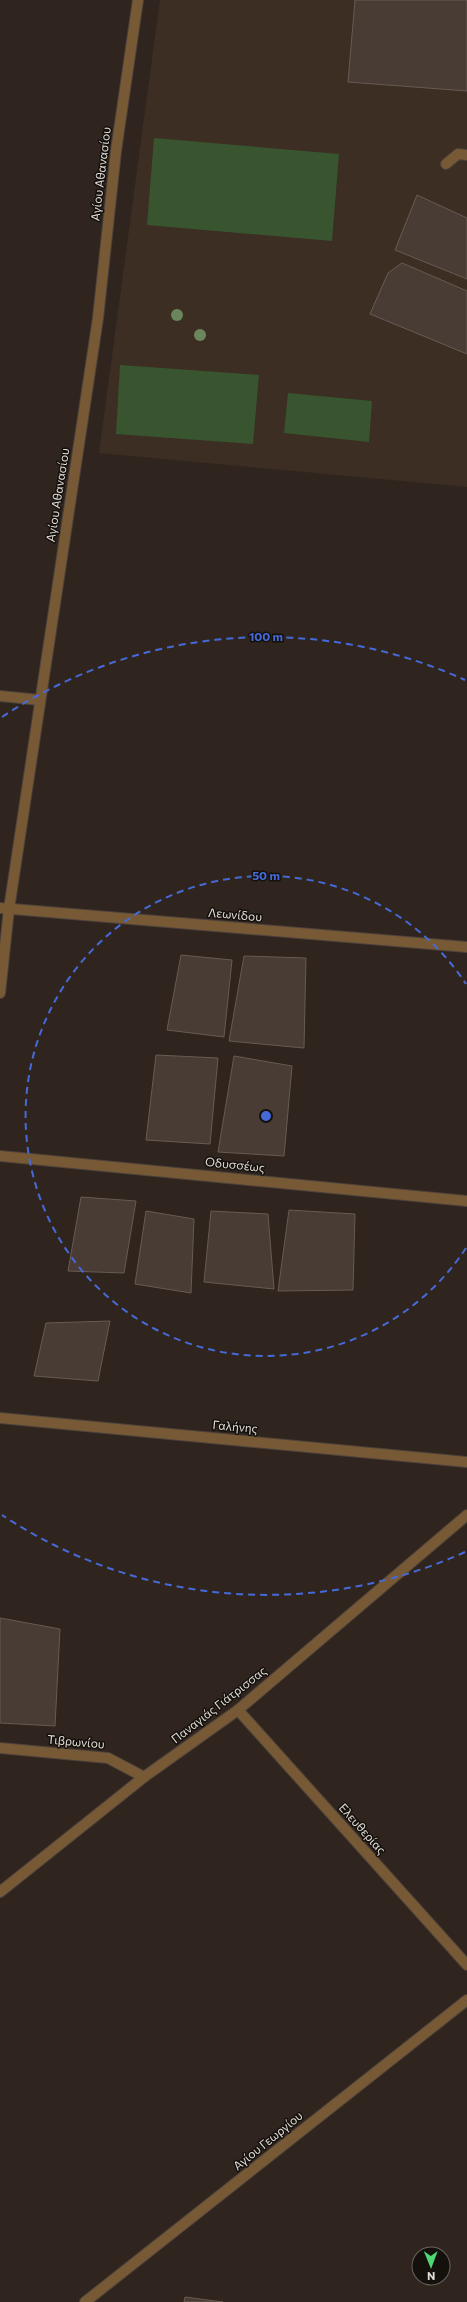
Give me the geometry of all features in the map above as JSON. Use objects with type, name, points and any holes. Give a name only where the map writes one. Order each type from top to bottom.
[{"type":"street","name":"Αγίου Αθανασίου","points":[[0,993],[4,908],[40,700],[98,318],[116,151],[138,0]]},
{"type":"street","points":[[446,164],[458,154],[467,155]]},
{"type":"street","points":[[0,696],[40,700]]},
{"type":"street","name":"Λεωνίδου","points":[[4,908],[467,947]]},
{"type":"street","name":"Οδυσσέως","points":[[0,1156],[467,1201]]},
{"type":"street","name":"Γαλήνης","points":[[0,1418],[467,1462]]},
{"type":"street","name":"Παναγιάς Γιάτρισσας","points":[[0,1892],[144,1777],[238,1710],[467,1516]]},
{"type":"street","name":"Ελευθερίας","points":[[238,1710],[467,1965]]},
{"type":"street","name":"Τιβρωνίου","points":[[0,1748],[108,1758],[144,1777]]},
{"type":"street","name":"Αγίου Γεωργίου","points":[[85,2302],[467,2000]]},
{"type":"shaded area","points":[[160,0],[467,0],[467,487],[99,453]]},
{"type":"green space","points":[[154,138],[339,154],[332,241],[147,225]]},
{"type":"green space","points":[[120,365],[259,375],[253,444],[116,434]]},
{"type":"green space","points":[[288,393],[372,401],[369,442],[284,433]]},
{"type":"building","points":[[355,0],[467,0],[467,91],[348,82]]},
{"type":"building","points":[[417,195],[467,218],[467,279],[395,250]]},
{"type":"building","points":[[402,263],[467,291],[467,354],[370,314],[388,273]]},
{"type":"building","points":[[181,955],[232,960],[224,1037],[167,1030]]},
{"type":"building","points":[[244,956],[306,958],[304,1048],[229,1041]]},
{"type":"building","points":[[156,1055],[218,1058],[210,1144],[146,1140]]},
{"type":"building","points":[[234,1056],[292,1066],[284,1156],[218,1152]]},
{"type":"building","points":[[81,1197],[136,1201],[124,1273],[68,1271]]},
{"type":"building","points":[[289,1210],[355,1214],[353,1290],[278,1291]]},
{"type":"building","points":[[146,1211],[194,1219],[191,1293],[135,1284]]},
{"type":"building","points":[[211,1211],[268,1214],[274,1289],[204,1282]]},
{"type":"building","points":[[110,1321],[98,1381],[34,1376],[46,1323]]},
{"type":"building","points":[[0,1618],[60,1629],[55,1726],[0,1723]]},
{"type":"building","points":[[185,2297],[223,2302],[184,2302]]}]
